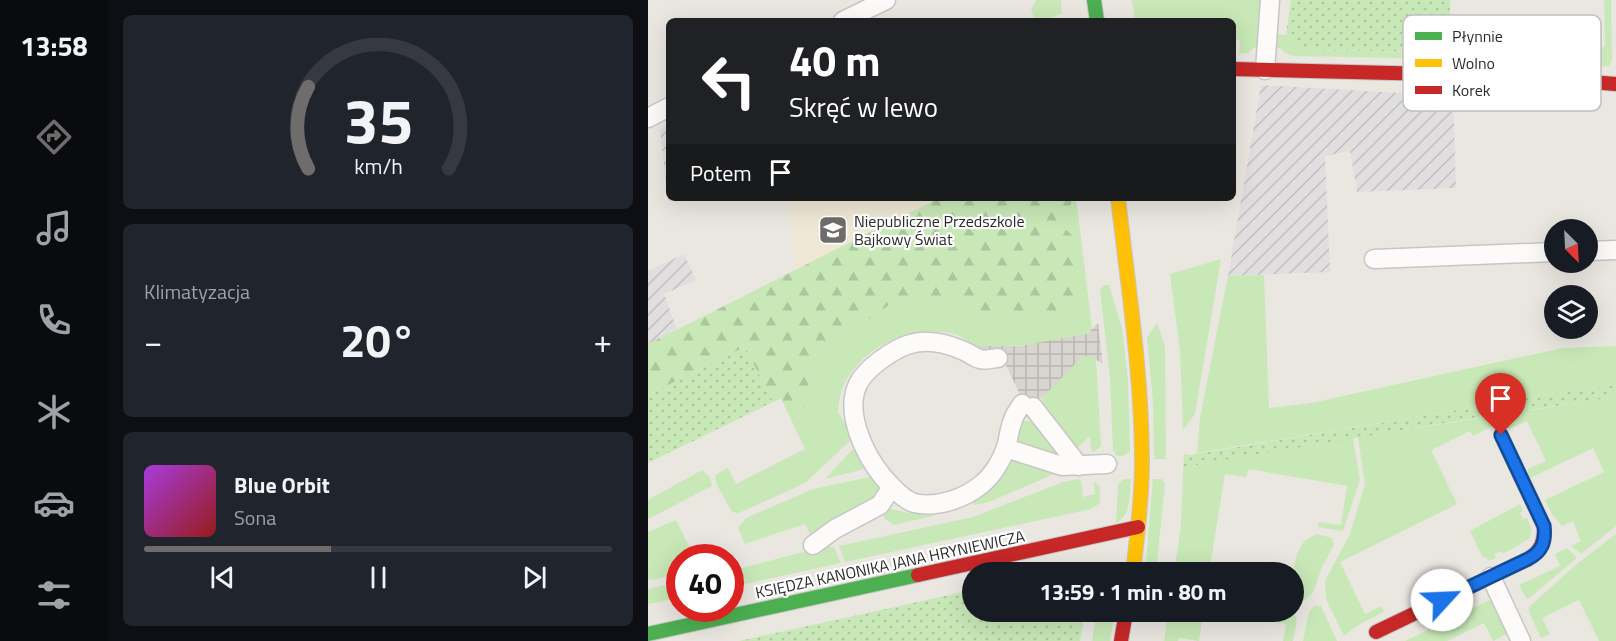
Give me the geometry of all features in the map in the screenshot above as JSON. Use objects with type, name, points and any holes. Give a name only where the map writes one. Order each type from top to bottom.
[{"type":"street","points":[[849,18],[885,0]]},
{"type":"street","points":[[1094,0],[1097,18]]},
{"type":"street","points":[[1265,70],[1270,0]]},
{"type":"street","points":[[1236,69],[1403,73]]},
{"type":"street","points":[[1601,83],[1616,84]]},
{"type":"street","points":[[648,118],[666,109]]},
{"type":"street","points":[[1118,201],[1141,420],[1142,469],[1134,562]]},
{"type":"street","points":[[1598,251],[1616,250]]},
{"type":"street","points":[[1374,259],[1544,252]]},
{"type":"street","points":[[998,358],[981,360],[952,345],[930,341],[910,344],[885,357],[858,385],[854,401],[854,418],[868,456],[892,487],[912,503],[934,504],[951,501],[968,494],[993,472],[1006,448],[1013,419],[1027,406],[1079,466]]},
{"type":"street","points":[[1376,632],[1539,552],[1545,533],[1544,526],[1501,435]]},
{"type":"street","points":[[1006,448],[1062,466],[1107,464]]},
{"type":"street","points":[[813,545],[835,529],[880,505],[892,487]]},
{"type":"street","name":"KSIĘDZA KANONIKA JANA HRYNIEWICZA","points":[[648,634],[1138,527]]},
{"type":"street","points":[[1491,577],[1521,641]]},
{"type":"street","points":[[1121,641],[1124,622]]},
{"type":"shaded area","points":[[1261,85],[1403,93],[1403,111],[1453,111],[1456,188],[1357,192],[1350,151],[1325,156],[1330,272],[1228,276]]},
{"type":"shaded area","points":[[666,126],[666,184],[660,129]]},
{"type":"shaded area","name":"Niepubliczne Przedszkole Bajkowy Świat","points":[[787,201],[934,201],[886,224],[797,270]]},
{"type":"shaded area","points":[[684,254],[696,280],[664,294],[677,330],[648,344],[648,271]]},
{"type":"shaded area","points":[[1098,323],[1103,364],[1090,356],[1083,356],[1033,407],[1023,421],[1021,397],[1006,365],[977,346],[1019,346],[1087,334]]},
{"type":"green space","points":[[1036,0],[1061,0],[1062,13],[1051,18],[1035,18],[1031,10]]},
{"type":"green space","points":[[1132,0],[1264,0],[1258,47],[1248,53],[1239,54],[1240,40],[1236,40],[1236,18],[1135,18]]},
{"type":"green space","points":[[1291,0],[1450,0],[1450,15],[1403,15],[1403,51],[1300,50],[1286,35]]},
{"type":"green space","points":[[1604,0],[1611,0],[1612,59],[1609,66],[1601,67],[1601,48],[1605,45]]},
{"type":"green space","points":[[1276,34],[1286,35],[1300,50],[1403,52],[1403,58],[1293,56],[1276,48]]},
{"type":"green space","points":[[934,201],[1072,201],[1060,224],[1075,238],[1080,314],[1032,317],[987,312],[944,300],[899,298],[847,334],[807,368],[809,405],[789,415],[781,398],[773,402],[745,347],[648,395],[648,344]]},
{"type":"green space","points":[[1045,201],[1076,201],[1092,328],[1087,334],[1042,343],[982,346],[974,345],[953,334],[926,332],[888,342],[865,357],[856,366],[844,385],[838,412],[849,430],[850,441],[805,483],[739,513],[732,512],[717,485],[715,475],[728,468],[736,484],[805,449],[781,398],[773,402],[745,347]]},
{"type":"green space","points":[[1221,259],[1195,414],[1183,430],[1180,351],[1170,274]]},
{"type":"green space","points":[[1264,275],[1269,408],[1311,403],[1563,348],[1616,346],[1616,385],[1197,453],[1200,418],[1228,276]]},
{"type":"green space","points":[[1104,285],[1109,285],[1122,328],[1128,381],[1130,452],[1123,456],[1117,456],[1113,451],[1110,378],[1100,289]]},
{"type":"green space","points":[[1157,323],[1165,346],[1166,459],[1154,459],[1153,402],[1147,338]]},
{"type":"green space","points":[[745,347],[773,402],[648,463],[648,395]]},
{"type":"green space","points":[[1090,355],[1096,360],[1101,446],[1094,452],[1091,450],[1090,436],[1075,450],[1052,425],[1042,403],[1043,396],[1083,356]]},
{"type":"green space","points":[[1616,385],[1616,397],[1206,463],[1183,473],[1184,454],[1190,455]]},
{"type":"green space","points":[[1616,397],[1616,526],[1581,554],[1571,546],[1581,541],[1573,521],[1562,526],[1552,514],[1545,500],[1604,472],[1593,448],[1528,479],[1528,469],[1546,461],[1527,421],[1509,429],[1501,422],[1473,436],[1470,431],[1431,450],[1457,504],[1340,562],[1365,614],[1381,606],[1384,612],[1360,624],[1344,636],[1326,599],[1325,581],[1350,534],[1365,484],[1358,437]]},
{"type":"green space","points":[[1023,421],[1034,421],[1067,456],[1062,462],[1018,445],[1020,426]]},
{"type":"green space","points":[[1353,438],[1360,480],[1343,531],[1318,527],[1319,522],[1341,525],[1347,486],[1249,469],[1246,477],[1225,474],[1211,562],[1176,562],[1181,525],[1183,473],[1206,463]]},
{"type":"green space","points":[[853,449],[864,469],[825,479]]},
{"type":"green space","points":[[1017,456],[1061,471],[989,502],[975,505],[973,502],[995,484],[1010,461]]},
{"type":"green space","points":[[702,470],[710,477],[712,486],[648,519],[648,500]]},
{"type":"green space","points":[[870,477],[882,487],[883,494],[812,539],[805,524],[745,544],[738,528],[746,518],[813,489]]},
{"type":"green space","points":[[1079,479],[1083,497],[1095,494],[1094,481],[1100,487],[1100,503],[1091,509],[845,562],[839,546],[973,517],[1063,482]]},
{"type":"green space","points":[[1123,479],[1131,479],[1129,504],[1125,515],[1116,523],[1118,486]]},
{"type":"green space","points":[[1153,479],[1162,479],[1165,484],[1157,562],[1146,562]]},
{"type":"green space","points":[[1520,504],[1523,511],[1520,513],[1523,519],[1527,518],[1531,528],[1529,539],[1503,554],[1502,551],[1494,554],[1496,558],[1488,561],[1486,556],[1483,558],[1470,531]]},
{"type":"green space","points":[[891,509],[937,515],[894,525],[885,519],[883,512]]},
{"type":"green space","points":[[676,520],[688,544],[666,544],[666,577],[648,579],[648,532]]},
{"type":"green space","points":[[1317,534],[1332,538],[1334,545],[1311,595],[1304,600],[1304,562],[1295,562],[1298,552],[1308,539]]},
{"type":"green space","points":[[1616,534],[1616,641],[1599,641],[1579,600],[1542,618],[1550,634],[1541,638],[1529,612],[1529,607],[1578,563]]},
{"type":"green space","points":[[830,545],[834,547],[841,563],[744,584],[744,568]]},
{"type":"green space","points":[[1567,548],[1577,558],[1528,599],[1526,598],[1519,585],[1560,566],[1555,554]]},
{"type":"green space","points":[[666,585],[666,601],[648,604],[648,589]]},
{"type":"green space","points":[[962,592],[962,622],[1083,622],[1080,641],[739,641]]},
{"type":"green space","points":[[1490,600],[1507,634],[1493,641],[1484,623],[1447,641],[1405,641]]},
{"type":"green space","points":[[1314,606],[1321,606],[1337,641],[1303,641],[1309,612]]},
{"type":"green space","points":[[1095,622],[1113,622],[1110,641],[1092,641]]},
{"type":"green space","points":[[1167,622],[1202,622],[1199,641],[1179,638],[1178,641],[1164,641]]},
{"type":"green space","points":[[1277,622],[1297,622],[1293,641],[1283,641],[1286,624]]},
{"type":"traffic: fast","points":[[1094,0],[1097,18]]},
{"type":"traffic: fast","points":[[648,634],[918,575]]},
{"type":"traffic: slow","points":[[1118,201],[1140,396],[1142,463],[1134,562]]},
{"type":"traffic: jam","points":[[1236,69],[1403,73]]},
{"type":"traffic: jam","points":[[1601,83],[1616,84]]},
{"type":"traffic: jam","points":[[1376,632],[1528,559],[1539,549],[1543,541],[1544,526],[1501,435]]},
{"type":"traffic: jam","points":[[918,575],[1138,527]]},
{"type":"traffic: jam","points":[[1121,641],[1124,622]]},
{"type":"place","name":"Niepubliczne Przedszkole Bajkowy Świat","points":[[833,230]]},
{"type":"route","points":[[1442,600],[1534,556],[1542,546],[1544,526],[1501,435]]}]
